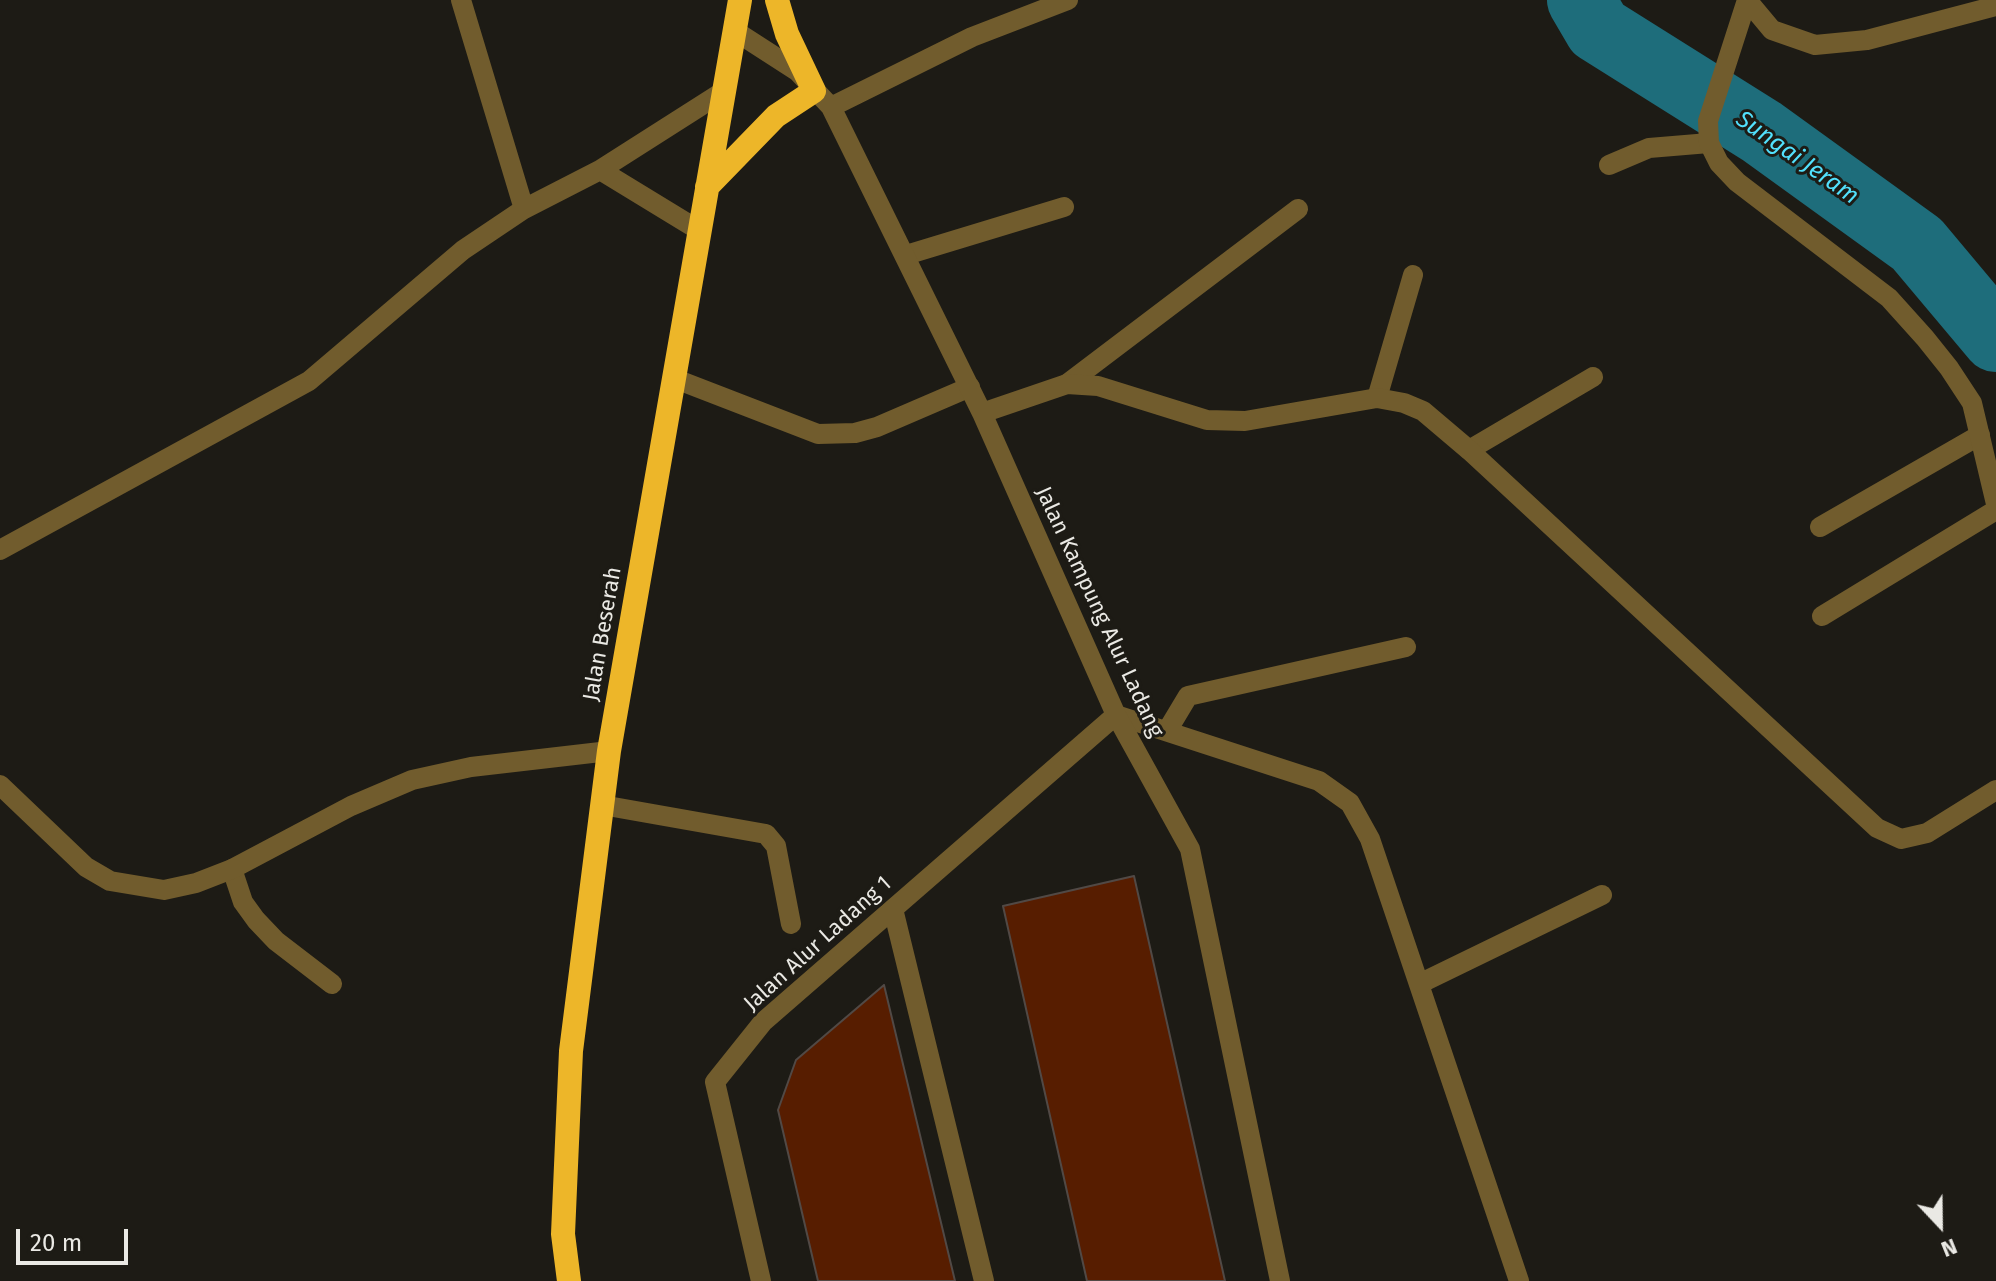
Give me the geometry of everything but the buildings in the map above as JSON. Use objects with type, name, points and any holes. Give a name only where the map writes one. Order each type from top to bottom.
[{"type":"highway","name":"Jalan Beserah","points":[[569,1281],[563,1234],[571,1051],[609,751],[740,0]]},
{"type":"highway","points":[[707,187],[776,116],[822,99],[787,34],[777,0]]},
{"type":"street","points":[[461,0],[524,209]]},
{"type":"street","points":[[822,99],[1068,0]]},
{"type":"street","points":[[1747,0],[1772,30],[1815,45],[1867,40],[1996,6]]},
{"type":"street","points":[[1747,0],[1708,121],[1709,143],[1719,163],[1737,182],[1889,298],[1949,368],[1972,403],[1996,507],[1822,616]]},
{"type":"street","name":"Jalan Kampung Alur Ladang","points":[[735,31],[797,71],[822,99],[906,255],[970,387],[1116,715],[1190,849],[1280,1281]]},
{"type":"street","points":[[0,550],[309,381],[463,250],[524,209],[600,170],[724,91]]},
{"type":"street","points":[[1609,165],[1649,148],[1709,143]]},
{"type":"street","points":[[600,170],[700,231]]},
{"type":"street","points":[[906,255],[1064,207]]},
{"type":"street","points":[[982,413],[1067,384],[1298,209]]},
{"type":"street","points":[[1377,398],[1413,275]]},
{"type":"street","points":[[1469,450],[1593,377]]},
{"type":"street","points":[[673,378],[818,434],[855,433],[877,427],[970,387]]},
{"type":"street","points":[[1067,384],[1098,386],[1207,420],[1245,421],[1377,398],[1404,403],[1423,411],[1877,828],[1901,839],[1927,833],[1996,790]]},
{"type":"street","points":[[1820,527],[1980,435]]},
{"type":"street","points":[[1167,731],[1188,696],[1406,647]]},
{"type":"street","points":[[1116,715],[1319,781],[1350,803],[1370,839],[1519,1281]]},
{"type":"street","name":"Jalan Alur Ladang 1","points":[[761,1281],[715,1082],[763,1022],[1116,715]]},
{"type":"street","points":[[0,785],[86,867],[110,881],[164,890],[196,883],[232,869],[351,806],[412,780],[471,767],[609,751]]},
{"type":"street","points":[[602,805],[766,834],[776,846],[791,924]]},
{"type":"street","points":[[232,869],[243,902],[256,920],[276,941],[332,984]]},
{"type":"street","points":[[1419,984],[1602,895]]},
{"type":"street","points":[[893,909],[984,1281]]},
{"type":"waterway","name":"Sungai Jeram","points":[[1581,0],[1598,29],[1762,132],[1917,244],[1996,338]]}]
